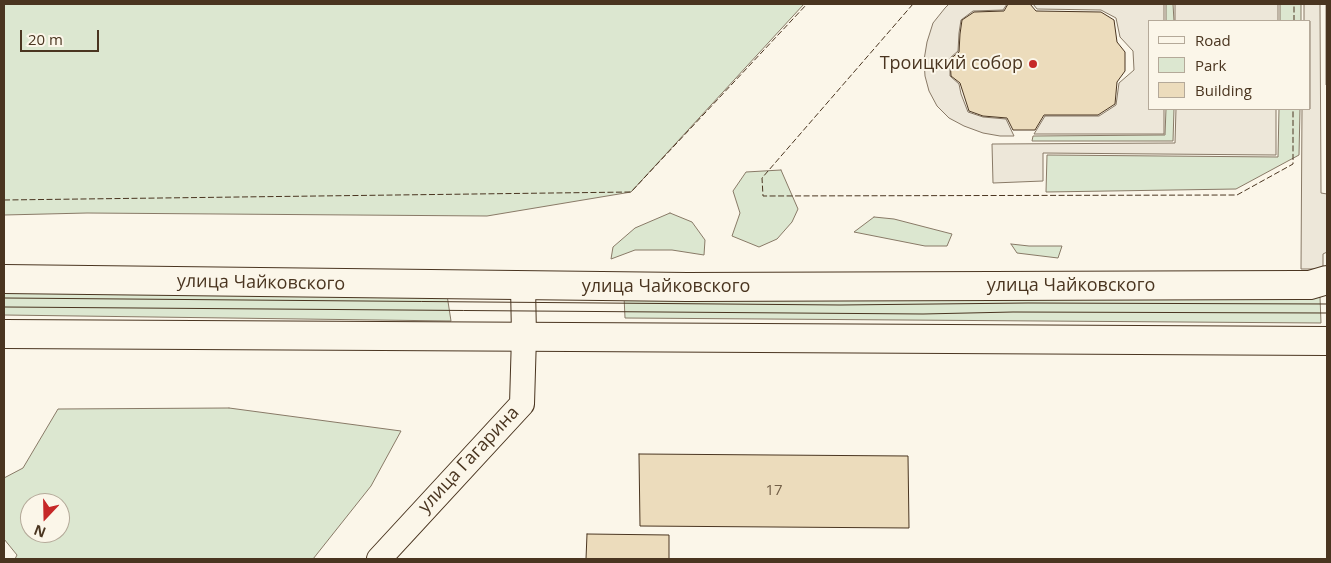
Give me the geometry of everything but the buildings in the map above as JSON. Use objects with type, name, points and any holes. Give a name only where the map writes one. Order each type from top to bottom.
[{"type":"main road","name":"улица Чайковского","points":[[4,279],[697,287],[1288,286],[1310,285],[1327,280]]},
{"type":"main road","points":[[4,334],[1325,341]]},
{"type":"street","name":"улица Гагарина","points":[[379,559],[522,404],[523,286]]},
{"type":"green space","points":[[4,4],[804,4],[631,192],[487,216],[87,213],[4,215]]},
{"type":"green space","points":[[1166,4],[1173,4],[1174,20],[1166,20]]},
{"type":"green space","points":[[1280,4],[1301,4],[1301,20],[1280,20]]},
{"type":"green space","points":[[1166,110],[1174,110],[1173,141],[1032,141],[1033,136],[1165,135]]},
{"type":"green space","points":[[1279,110],[1300,110],[1299,155],[1236,189],[1046,192],[1047,155],[1278,157]]},
{"type":"green space","points":[[781,170],[798,209],[792,222],[777,239],[759,247],[732,236],[740,213],[733,191],[746,172]]},
{"type":"green space","points":[[670,213],[692,222],[705,240],[704,255],[672,250],[635,250],[611,259],[613,247],[635,228]]},
{"type":"green space","points":[[874,217],[894,219],[952,234],[947,246],[925,246],[854,232]]},
{"type":"green space","points":[[1011,244],[1062,246],[1058,258],[1017,253]]},
{"type":"green space","points":[[4,290],[447,295],[451,321],[4,315]]},
{"type":"green space","points":[[624,296],[1320,297],[1321,323],[625,318]]},
{"type":"green space","points":[[229,408],[401,431],[371,486],[313,559],[15,559],[17,555],[4,539],[4,478],[23,468],[58,409]]},
{"type":"shaded area","points":[[949,4],[1007,4],[1003,10],[973,11],[961,20],[958,51],[950,58],[950,76],[959,84],[968,112],[983,117],[1006,119],[1014,136],[983,133],[964,126],[949,118],[937,106],[929,91],[925,76],[924,60],[927,42],[933,23]]},
{"type":"shaded area","points":[[1033,4],[1164,4],[1164,20],[1148,20],[1148,110],[1164,110],[1164,134],[1034,134],[1045,116],[1099,116],[1116,105],[1119,83],[1134,70],[1133,51],[1120,37],[1116,18],[1101,10],[1037,9]]},
{"type":"shaded area","points":[[1175,4],[1278,4],[1278,20],[1175,20]]},
{"type":"shaded area","points":[[1304,4],[1320,4],[1321,193],[1327,194],[1327,252],[1323,254],[1323,269],[1301,269],[1302,110],[1311,110],[1311,20],[1304,20]]},
{"type":"shaded area","points":[[1327,4],[1327,85],[1326,85]]},
{"type":"shaded area","points":[[1176,110],[1276,110],[1276,155],[1043,153],[1043,181],[993,183],[992,144],[1175,143]]},
{"type":"tram line","points":[[4,298],[840,305],[1028,303],[1327,304]]},
{"type":"tram line","points":[[4,307],[923,314],[1013,312],[1327,313]]},
{"type":"fence","points":[[4,200],[631,192],[807,4]]},
{"type":"fence","points":[[913,4],[762,178],[763,196],[1237,195],[1293,164],[1293,110]]},
{"type":"fence","points":[[1294,4],[1294,20]]},
{"type":"place","name":"Троицкий собор","points":[[1033,64]]}]
